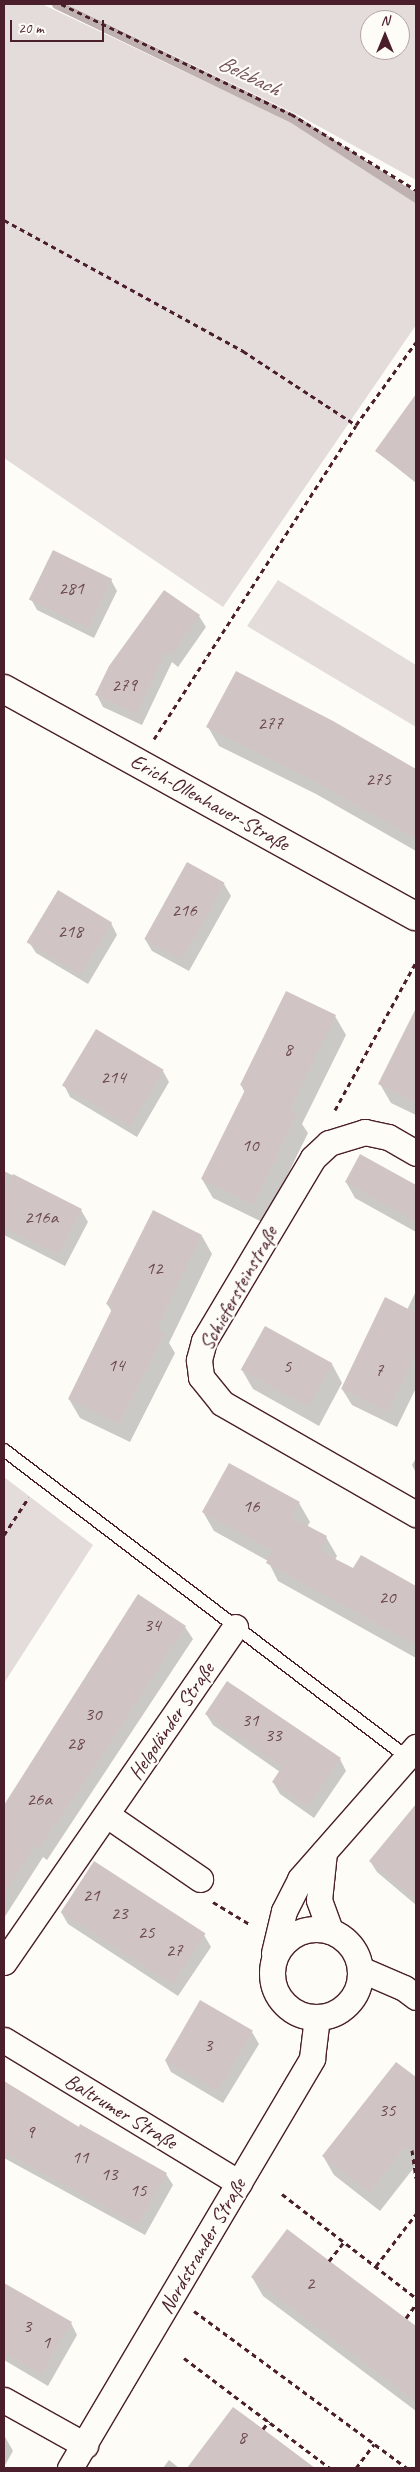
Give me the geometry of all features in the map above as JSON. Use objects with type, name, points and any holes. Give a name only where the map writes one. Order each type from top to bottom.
[{"type":"street","name":"Erich-Ollenhauer-Straße","points":[[4,689],[416,916]]},
{"type":"street","name":"Schiefersteinstraße","points":[[416,1153],[388,1137],[365,1132],[345,1136],[329,1143],[314,1158],[204,1341],[199,1360],[201,1378],[222,1403],[416,1514]]},
{"type":"street","name":"Helgoländer Straße","points":[[4,1962],[235,1627]]},
{"type":"street","points":[[273,1958],[290,1936],[316,1928],[330,1930],[351,1945],[360,1969],[359,1984],[344,2008],[317,2017],[302,2015],[280,1999],[273,1986],[273,1958],[280,1928],[290,1895],[324,1852],[412,1753]]},
{"type":"street","points":[[107,1815],[200,1879]]},
{"type":"street","points":[[324,1852],[320,1900],[330,1930]]},
{"type":"street","points":[[360,1969],[404,1988],[416,1997]]},
{"type":"street","name":"Nordstrander Straße","points":[[70,2468],[312,2058],[317,2017]]},
{"type":"street","name":"Baltrumer Straße","points":[[4,2040],[239,2183]]},
{"type":"street","points":[[4,2400],[85,2445]]},
{"type":"lane","points":[[4,1450],[235,1627],[412,1753]]},
{"type":"path","points":[[61,4],[291,114],[416,190]]},
{"type":"path","points":[[4,220],[243,352],[356,425]]},
{"type":"path","points":[[139,763],[356,425],[416,342]]},
{"type":"path","points":[[345,1136],[334,1112],[416,962]]},
{"type":"path","points":[[4,1535],[40,1479]]},
{"type":"path","points":[[200,1879],[207,1898],[252,1926],[280,1928]]},
{"type":"path","points":[[412,2150],[416,2178]]},
{"type":"path","points":[[282,2194],[416,2298]]},
{"type":"path","points":[[376,2266],[416,2214]]},
{"type":"path","points":[[329,2261],[344,2242]]},
{"type":"path","points":[[173,2296],[407,2468]]},
{"type":"path","points":[[406,2318],[416,2304]]},
{"type":"path","points":[[184,2358],[330,2468]]},
{"type":"path","points":[[263,2429],[269,2421]]},
{"type":"path","points":[[356,2468],[374,2444]]},
{"type":"shaded area","points":[[4,4],[42,4],[290,122],[416,199],[416,325],[223,607],[4,458]]},
{"type":"shaded area","points":[[66,4],[416,4],[416,180],[300,116]]},
{"type":"shaded area","points":[[278,580],[416,665],[416,727],[247,626]]},
{"type":"shaded area","points":[[4,1477],[93,1545],[4,1683]]},
{"type":"building","points":[[416,394],[416,481],[375,451]]},
{"type":"building","points":[[53,550],[112,579],[88,628],[29,599]]},
{"type":"building","points":[[164,590],[200,615],[171,656],[165,652],[136,714],[95,695],[109,666]]},
{"type":"building","points":[[236,671],[333,721],[416,769],[416,839],[305,776],[206,727]]},
{"type":"building","points":[[187,862],[225,883],[182,960],[144,939]]},
{"type":"building","points":[[58,890],[112,922],[81,975],[27,942]]},
{"type":"building","points":[[286,991],[336,1015],[290,1109],[298,1113],[253,1205],[201,1179],[246,1088],[240,1085]]},
{"type":"building","points":[[416,1008],[416,1103],[378,1084]]},
{"type":"building","points":[[96,1029],[164,1070],[130,1126],[62,1086]]},
{"type":"building","points":[[360,1154],[416,1185],[416,1222],[345,1182]]},
{"type":"building","points":[[13,1174],[82,1209],[59,1255],[4,1228],[4,1193]]},
{"type":"building","points":[[153,1210],[202,1235],[156,1329],[165,1333],[119,1424],[68,1399],[113,1307],[106,1304]]},
{"type":"building","points":[[385,1297],[416,1313],[416,1352],[387,1412],[341,1389]]},
{"type":"building","points":[[265,1326],[332,1363],[308,1407],[241,1370]]},
{"type":"building","points":[[229,1463],[300,1502],[291,1517],[327,1536],[320,1551],[353,1568],[361,1555],[416,1586],[416,1645],[266,1563],[272,1551],[202,1512]]},
{"type":"building","points":[[138,1594],[186,1626],[89,1775],[39,1848],[35,1845],[4,1895],[4,1805]]},
{"type":"building","points":[[227,1681],[341,1758],[307,1807],[272,1782],[282,1767],[205,1714]]},
{"type":"building","points":[[416,1804],[416,1900],[369,1861]]},
{"type":"building","points":[[94,1861],[206,1933],[172,1985],[61,1912]]},
{"type":"building","points":[[200,2000],[253,2030],[218,2091],[165,2061]]},
{"type":"building","points":[[396,2062],[416,2077],[416,2154],[406,2146],[369,2193],[322,2156]]},
{"type":"building","points":[[4,2081],[79,2127],[80,2124],[167,2173],[138,2225],[4,2152]]},
{"type":"building","points":[[287,2229],[416,2326],[416,2402],[251,2277]]},
{"type":"building","points":[[4,2283],[72,2322],[41,2375],[4,2353]]},
{"type":"building","points":[[233,2407],[263,2429],[315,2468],[187,2468]]},
{"type":"waterway","name":"Belzbach","points":[[56,4],[292,118],[416,198]]}]
